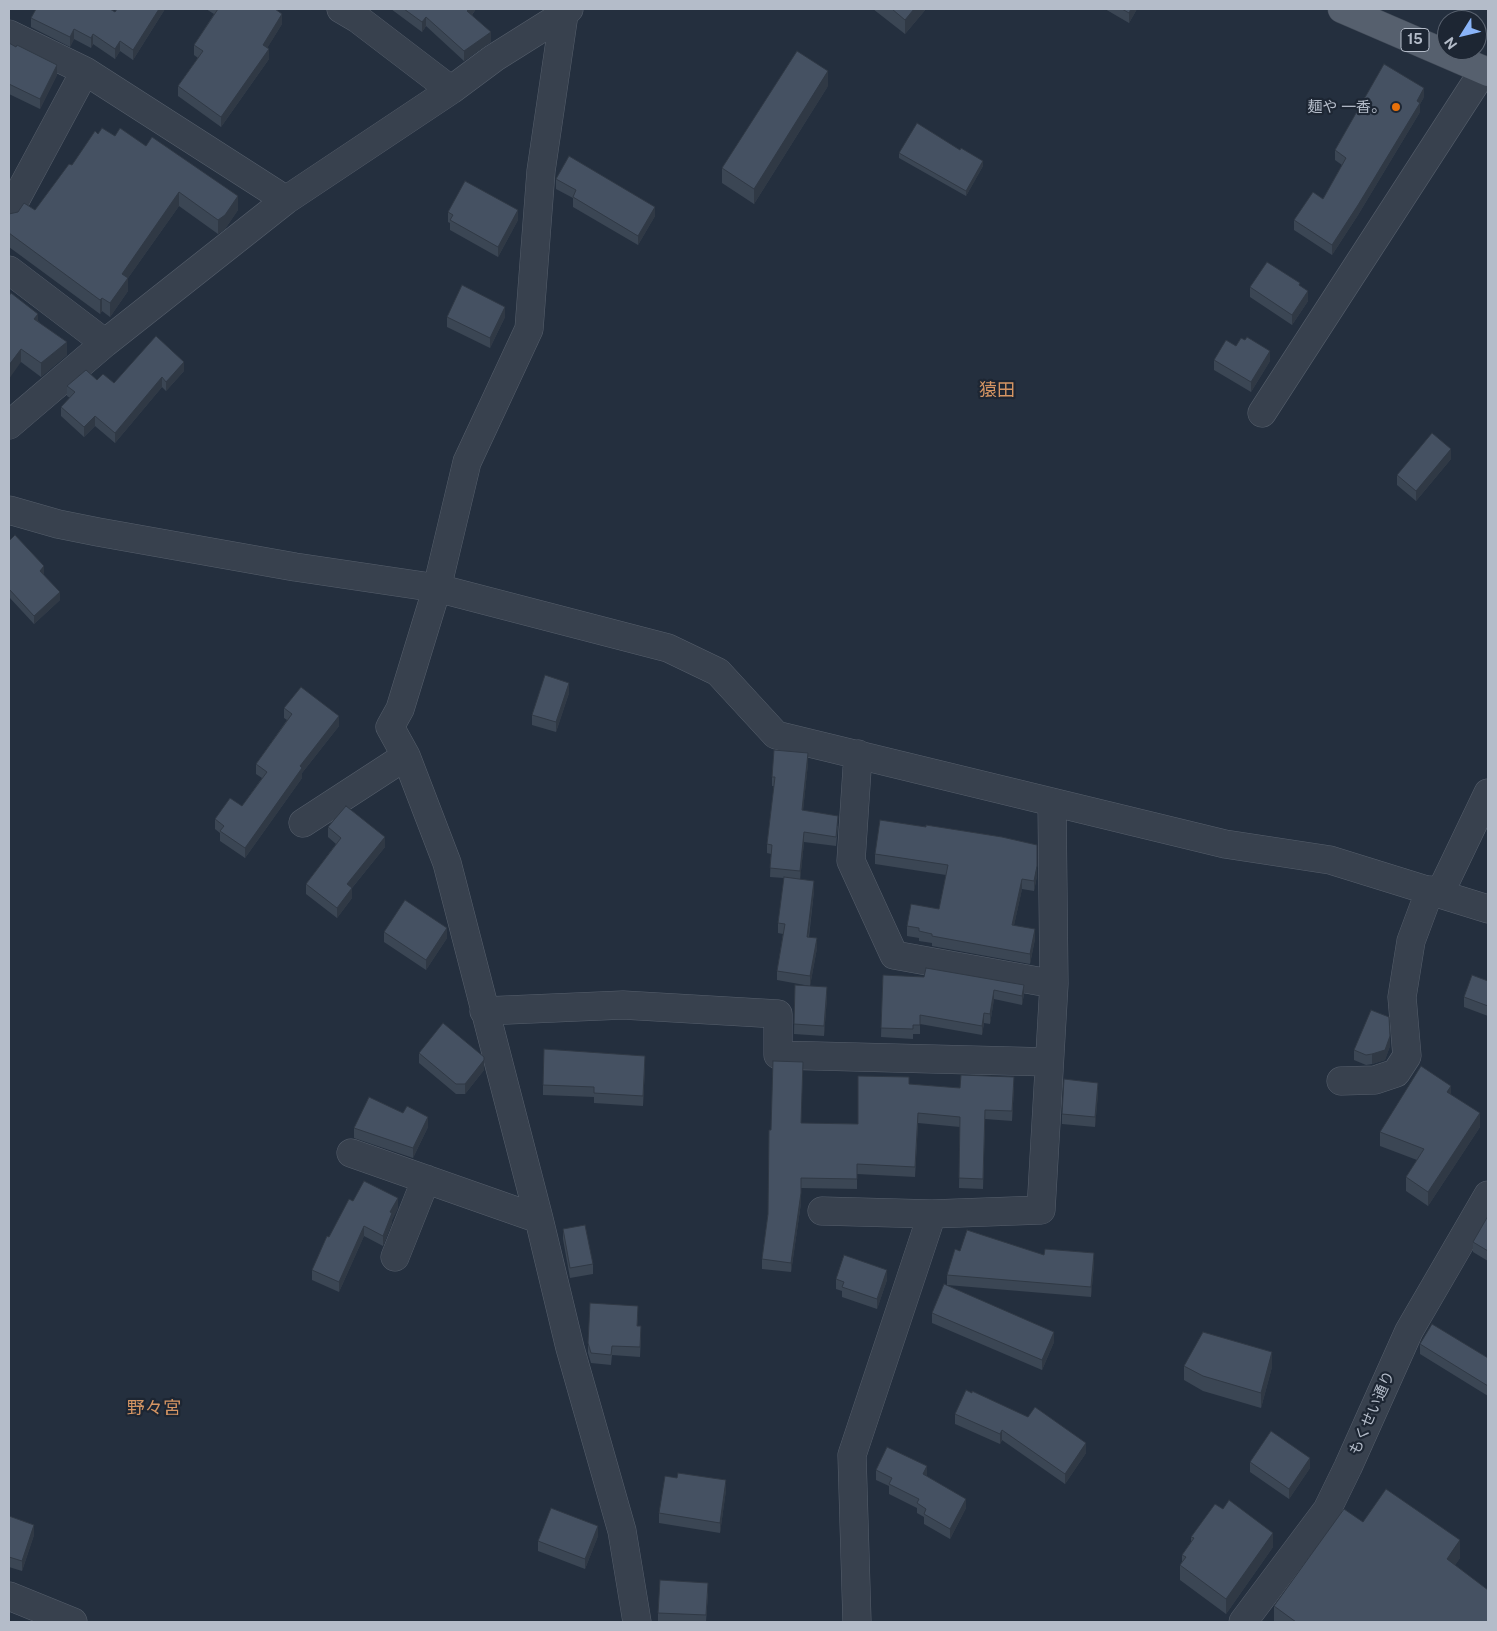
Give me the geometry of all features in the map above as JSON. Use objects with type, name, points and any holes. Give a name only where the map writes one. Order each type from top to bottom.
[{"type":"main road","name":"15","points":[[1342,9],[1486,71]]},
{"type":"street","points":[[9,425],[105,343],[286,200],[566,11]]},
{"type":"street","points":[[566,11],[541,170],[529,329],[467,462],[437,588],[400,709],[390,727],[406,756],[446,863],[539,1219],[570,1348],[622,1531],[637,1622]]},
{"type":"street","points":[[355,12],[451,90]]},
{"type":"street","points":[[9,34],[85,71],[286,200]]},
{"type":"street","points":[[9,212],[85,71]]},
{"type":"street","points":[[1262,413],[1486,71]]},
{"type":"street","points":[[9,270],[105,343]]},
{"type":"street","points":[[9,510],[58,524],[98,532],[295,567],[437,588],[668,648],[718,672],[776,735],[1225,844],[1330,860],[1488,909]]},
{"type":"street","points":[[858,754],[851,861],[894,955],[1054,984]]},
{"type":"street","points":[[303,823],[406,756]]},
{"type":"street","points":[[1341,1081],[1375,1080],[1396,1073],[1407,1056],[1402,997],[1411,941],[1435,891],[1488,793]]},
{"type":"street","points":[[822,1211],[932,1214],[1040,1210],[1054,984],[1052,802]]},
{"type":"street","points":[[484,1012],[623,1006],[778,1014],[778,1055],[1049,1062]]},
{"type":"street","points":[[351,1153],[539,1219]]},
{"type":"street","points":[[395,1257],[426,1179]]},
{"type":"street","name":"もくせい通り","points":[[1244,1622],[1327,1510],[1409,1330],[1486,1207]]},
{"type":"street","points":[[857,1622],[852,1455],[932,1214]]},
{"type":"street","points":[[9,1596],[73,1622]]},
{"type":"building","points":[[36,9],[110,9],[115,12],[117,9],[159,9],[133,50],[120,41],[115,49],[93,34],[91,38],[74,29],[70,37],[31,18]]},
{"type":"building","points":[[218,9],[275,9],[282,14],[263,45],[269,49],[221,117],[178,86],[203,51],[194,45]]},
{"type":"building","points":[[404,9],[469,9],[467,11],[491,32],[464,51],[426,17],[422,22]]},
{"type":"building","points":[[892,9],[914,9],[905,20]]},
{"type":"building","points":[[1122,9],[1131,9],[1129,13]]},
{"type":"building","points":[[9,43],[16,47],[17,45],[57,65],[40,99],[9,84]]},
{"type":"building","points":[[797,51],[828,71],[754,189],[722,168]]},
{"type":"building","points":[[1384,64],[1424,88],[1417,101],[1420,103],[1332,245],[1294,220],[1313,192],[1323,199],[1346,158],[1335,150]]},
{"type":"building","points":[[917,123],[960,150],[961,148],[983,161],[966,191],[899,153]]},
{"type":"building","points":[[102,128],[115,136],[120,128],[146,146],[152,137],[238,196],[225,215],[218,220],[179,192],[122,274],[128,278],[110,303],[102,298],[100,300],[9,233],[9,214],[18,212],[24,203],[35,210],[69,164],[72,165],[95,131],[98,134]]},
{"type":"building","points":[[569,156],[655,207],[638,236],[573,197],[576,190],[556,179]]},
{"type":"building","points":[[465,181],[518,210],[498,247],[450,220],[453,215],[448,212]]},
{"type":"building","points":[[1267,262],[1300,283],[1299,285],[1308,291],[1292,315],[1250,287]]},
{"type":"building","points":[[462,285],[505,307],[490,338],[447,317]]},
{"type":"building","points":[[11,293],[38,314],[34,319],[67,342],[41,363],[21,349],[9,365],[9,296]]},
{"type":"building","points":[[156,336],[184,362],[166,382],[162,377],[115,433],[95,416],[84,427],[61,407],[75,392],[67,386],[86,370],[97,380],[103,374],[114,383]]},
{"type":"building","points":[[1247,337],[1270,351],[1251,382],[1214,360],[1226,340],[1236,346],[1241,338],[1245,340]]},
{"type":"building","points":[[1432,433],[1451,449],[1416,491],[1397,475]]},
{"type":"building","points":[[15,535],[44,566],[40,571],[60,592],[34,616],[9,589],[9,541]]},
{"type":"building","points":[[545,675],[569,683],[556,722],[532,715]]},
{"type":"building","points":[[301,687],[339,716],[300,766],[302,768],[245,848],[220,831],[224,826],[215,819],[230,798],[242,806],[267,772],[256,764],[292,714],[284,708]]},
{"type":"building","points":[[774,750],[808,753],[802,810],[838,816],[836,837],[804,832],[800,871],[770,868],[772,845],[767,844],[775,777],[772,777]]},
{"type":"building","points":[[346,806],[385,837],[347,884],[352,888],[337,908],[306,884],[341,838],[328,827]]},
{"type":"building","points":[[880,820],[1002,837],[1037,845],[1037,866],[1034,881],[1022,879],[1012,925],[1035,929],[1030,954],[932,936],[932,934],[919,931],[919,928],[907,926],[911,904],[939,909],[948,865],[875,854]]},
{"type":"building","points":[[784,877],[814,881],[807,937],[817,938],[810,976],[777,971],[785,924],[778,923]]},
{"type":"building","points":[[405,900],[447,928],[426,960],[384,932]]},
{"type":"building","points":[[926,968],[1024,985],[1022,996],[994,990],[990,1014],[984,1013],[982,1026],[920,1015],[920,1025],[913,1025],[913,1029],[881,1028],[883,975],[924,977]]},
{"type":"building","points":[[1472,975],[1488,981],[1488,1006],[1464,997]]},
{"type":"building","points":[[795,985],[827,987],[824,1026],[794,1024]]},
{"type":"building","points":[[1371,1010],[1389,1017],[1390,1036],[1385,1050],[1366,1055],[1354,1050]]},
{"type":"building","points":[[443,1023],[484,1057],[484,1060],[465,1084],[456,1084],[419,1053]]},
{"type":"building","points":[[544,1049],[645,1056],[643,1096],[594,1093],[594,1087],[543,1085]]},
{"type":"building","points":[[773,1061],[803,1062],[801,1123],[858,1124],[858,1076],[909,1077],[909,1084],[960,1088],[961,1075],[1014,1077],[1012,1111],[985,1110],[983,1179],[959,1178],[960,1117],[918,1113],[915,1167],[857,1164],[857,1179],[801,1178],[801,1193],[791,1263],[762,1259],[768,1214],[769,1130],[771,1130]]},
{"type":"building","points":[[1421,1066],[1451,1086],[1447,1092],[1480,1113],[1428,1192],[1406,1177],[1424,1149],[1380,1132]]},
{"type":"building","points":[[1064,1079],[1098,1083],[1095,1117],[1062,1114]]},
{"type":"building","points":[[369,1097],[403,1113],[407,1106],[428,1117],[413,1148],[354,1128]]},
{"type":"building","points":[[364,1181],[398,1198],[390,1212],[392,1213],[383,1236],[364,1226],[339,1282],[312,1270],[327,1236],[329,1237],[349,1199],[353,1201]]},
{"type":"building","points":[[1488,1216],[1488,1251],[1473,1242]]},
{"type":"building","points":[[585,1225],[593,1264],[570,1268],[563,1229]]},
{"type":"building","points":[[967,1230],[1044,1255],[1045,1249],[1094,1253],[1091,1287],[947,1275],[955,1249],[960,1251]]},
{"type":"building","points":[[844,1255],[887,1270],[877,1299],[842,1287],[844,1282],[836,1279]]},
{"type":"building","points":[[944,1284],[1054,1332],[1042,1360],[932,1313]]},
{"type":"building","points":[[590,1303],[638,1306],[637,1326],[641,1326],[640,1347],[612,1346],[611,1355],[591,1353],[588,1343]]},
{"type":"building","points":[[1432,1324],[1488,1358],[1488,1386],[1420,1344]]},
{"type":"building","points":[[1203,1332],[1272,1352],[1261,1393],[1203,1376],[1184,1366]]},
{"type":"building","points":[[966,1390],[1028,1417],[1035,1407],[1086,1443],[1065,1474],[1002,1430],[1000,1434],[955,1414]]},
{"type":"building","points":[[1271,1431],[1310,1458],[1289,1489],[1250,1462]]},
{"type":"building","points":[[887,1447],[927,1466],[923,1474],[966,1499],[950,1529],[924,1514],[926,1509],[917,1503],[919,1499],[889,1484],[892,1478],[876,1470]]},
{"type":"building","points":[[678,1473],[726,1480],[720,1523],[659,1513],[665,1476],[677,1478]]},
{"type":"building","points":[[1386,1489],[1460,1540],[1447,1559],[1488,1590],[1488,1622],[1296,1622],[1274,1606],[1344,1509],[1363,1522]]},
{"type":"building","points":[[1229,1500],[1273,1533],[1226,1599],[1180,1565],[1186,1557],[1182,1555],[1194,1538],[1191,1537],[1215,1504],[1223,1509]]},
{"type":"building","points":[[551,1508],[598,1526],[585,1559],[538,1541]]},
{"type":"building","points":[[9,1516],[34,1525],[22,1561],[9,1557]]},
{"type":"building","points":[[660,1580],[708,1583],[706,1615],[658,1613]]},
{"type":"place","name":"麺や 一香。","points":[[1396,107]]},
{"type":"district","name":"猿田","points":[[997,390]]},
{"type":"district","name":"野々宮","points":[[154,1408]]}]
